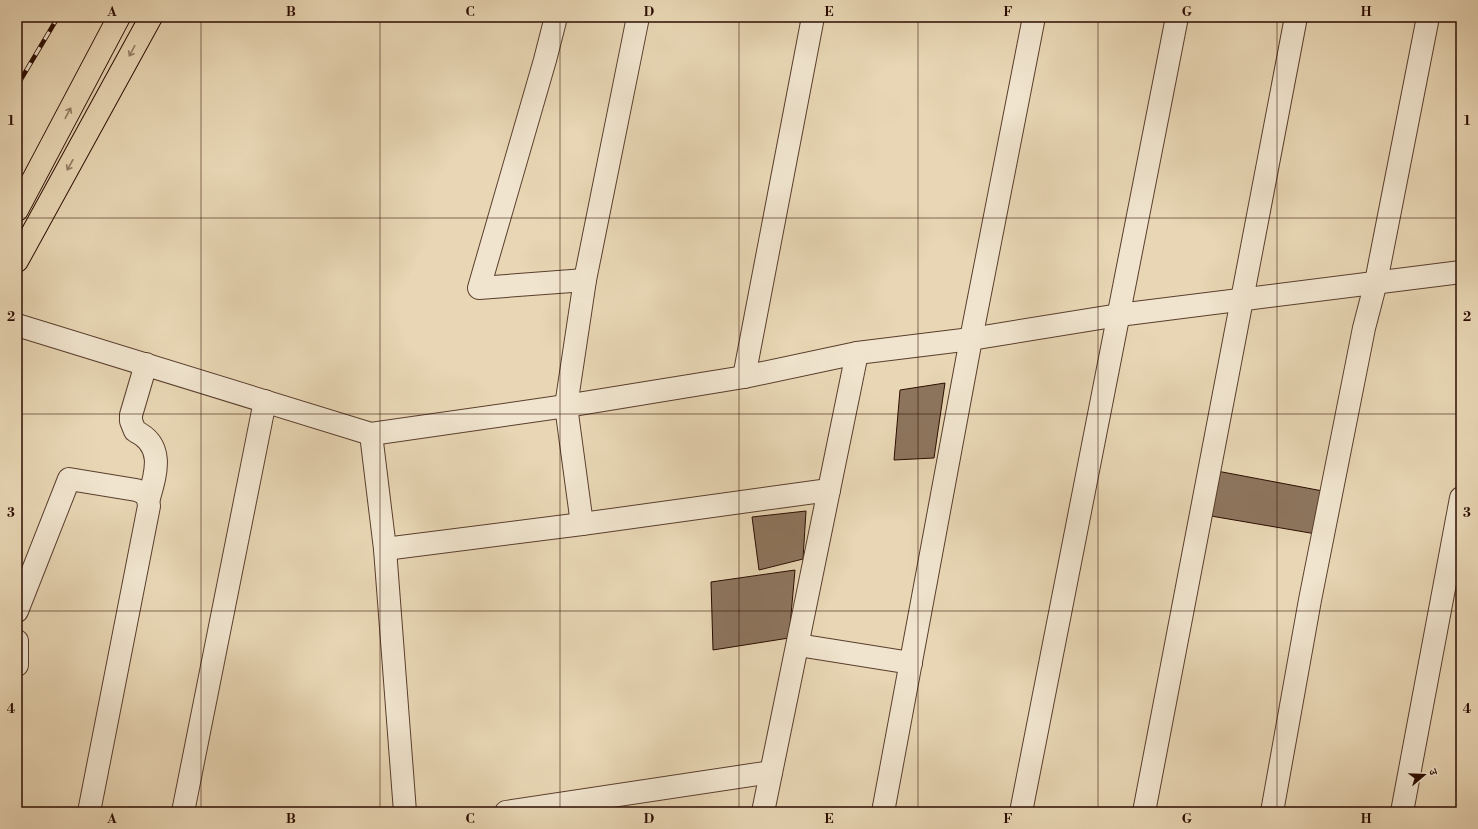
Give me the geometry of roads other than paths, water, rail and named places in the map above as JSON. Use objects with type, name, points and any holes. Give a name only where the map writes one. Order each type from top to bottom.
[{"type":"highway","points":[[17,210],[119,17]]},
{"type":"highway","points":[[17,261],[150,17]]},
{"type":"street","points":[[556,17],[545,60],[478,288],[585,280]]},
{"type":"street","points":[[582,524],[566,406],[585,280],[638,17]]},
{"type":"street","points":[[744,377],[813,17]]},
{"type":"street","points":[[883,812],[971,339],[1034,17]]},
{"type":"street","points":[[1021,812],[1177,17]]},
{"type":"street","points":[[1144,812],[1296,17]]},
{"type":"street","points":[[1272,812],[1310,600],[1364,328],[1376,282],[1428,17]]},
{"type":"street","points":[[17,325],[371,434],[566,406],[744,377],[857,353],[971,339],[1119,315],[1461,272]]},
{"type":"street","points":[[762,812],[798,645],[857,353]]},
{"type":"street","points":[[89,812],[149,506],[148,498],[157,461],[150,444],[142,434],[135,431],[131,421],[146,364]]},
{"type":"street","points":[[183,812],[265,401]]},
{"type":"street","points":[[371,434],[385,549],[404,812]]},
{"type":"street","points":[[17,610],[69,479],[136,490],[143,492],[148,498]]},
{"type":"street","points":[[385,549],[829,490]]},
{"type":"street","points":[[1402,812],[1461,498]]},
{"type":"street","points":[[17,640],[17,665]]},
{"type":"street","points":[[798,645],[911,663]]},
{"type":"street","points":[[506,812],[771,772]]},
{"type":"railway","points":[[17,86],[58,17]]}]
